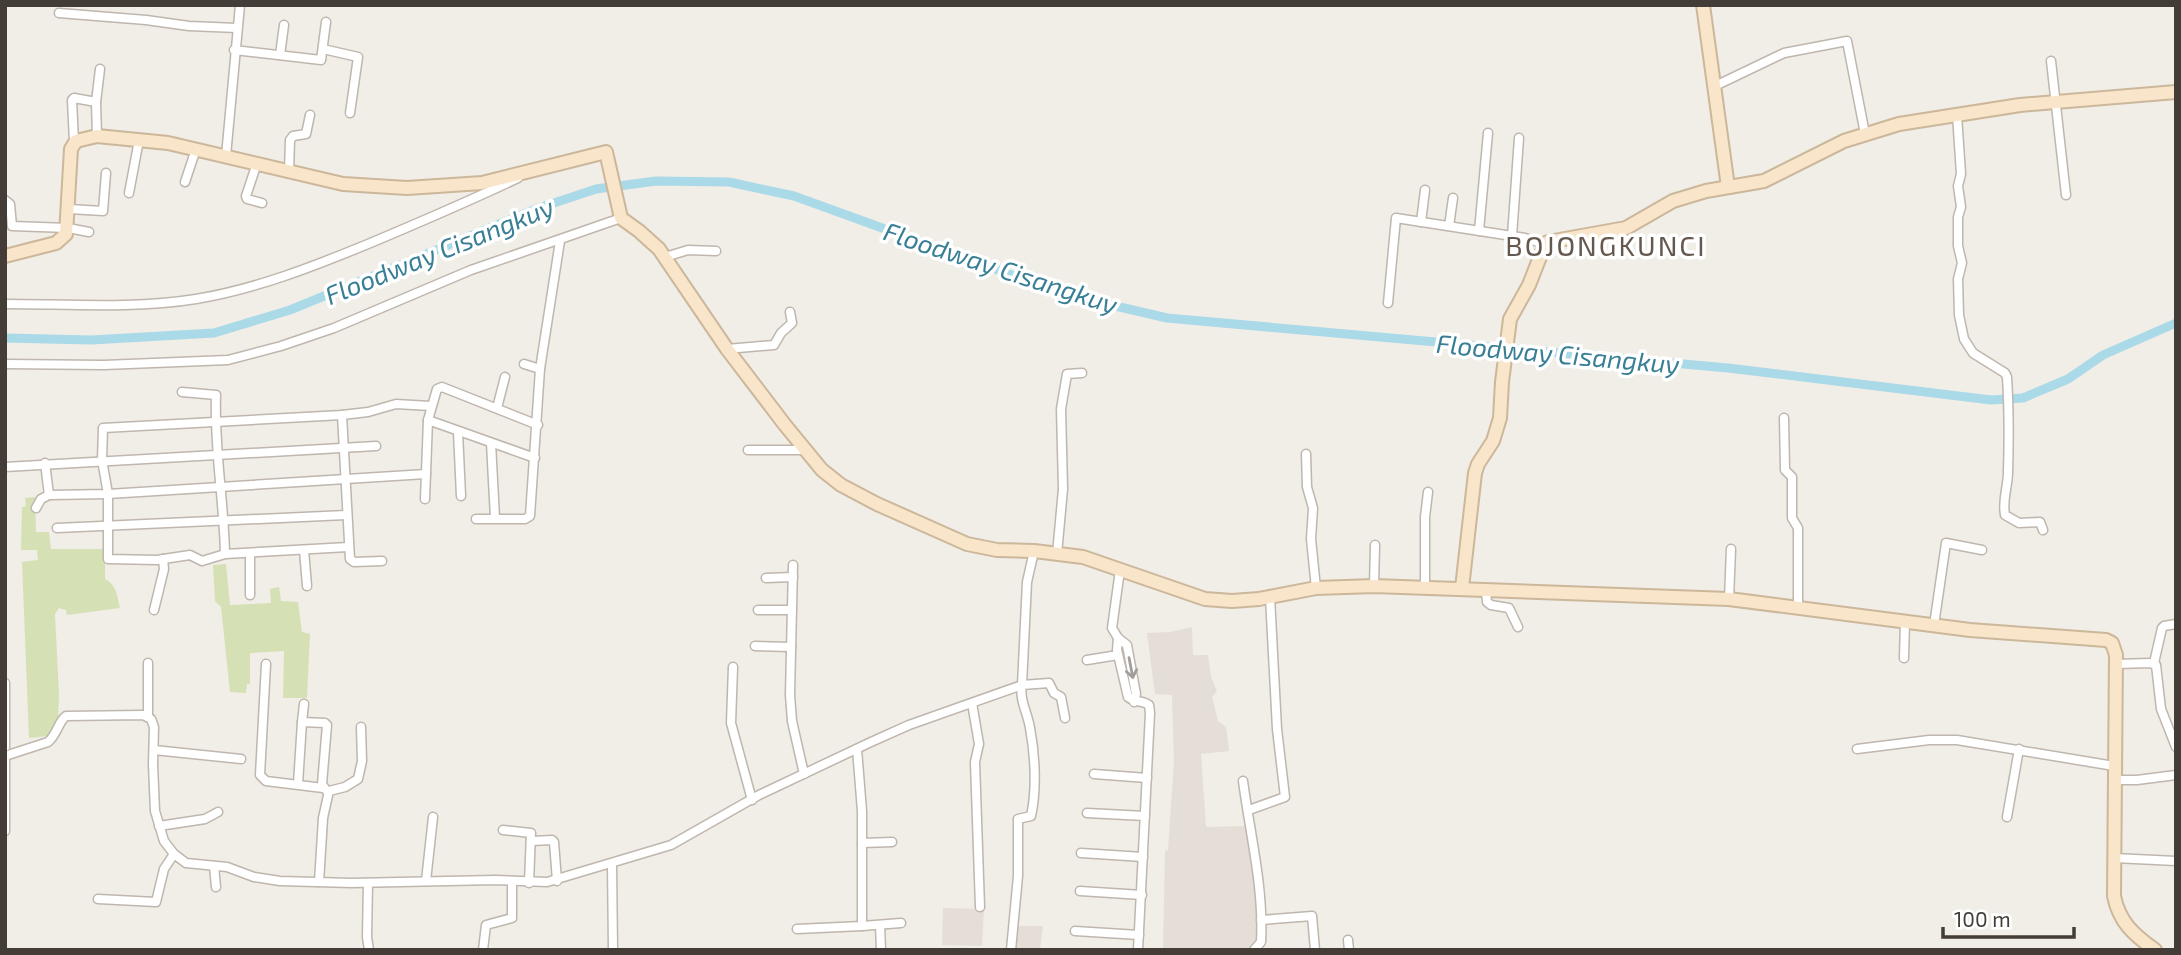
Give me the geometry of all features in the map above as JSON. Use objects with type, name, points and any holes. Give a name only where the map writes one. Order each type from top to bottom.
[{"type":"street","points":[[226,156],[240,5]]},
{"type":"street","points":[[1703,5],[1728,187]]},
{"type":"street","points":[[59,13],[77,9],[189,26],[237,28]]},
{"type":"street","points":[[234,50],[320,60],[326,22]]},
{"type":"street","points":[[279,55],[284,25]]},
{"type":"street","points":[[1713,87],[1784,53],[1847,41],[1865,134]]},
{"type":"street","points":[[323,49],[358,57],[351,113]]},
{"type":"street","points":[[2051,61],[2066,195]]},
{"type":"street","points":[[97,136],[96,102],[100,69]]},
{"type":"street","points":[[1388,303],[1396,218],[1512,236],[1545,244],[1555,239],[1626,228],[1673,201],[1776,177],[1820,152],[1899,124],[2057,102],[2176,92]]},
{"type":"street","points":[[5,256],[56,243],[62,239],[68,228],[71,149],[74,142],[72,100],[74,98],[96,102]]},
{"type":"street","points":[[289,172],[290,140],[293,136],[306,134],[310,115]]},
{"type":"street","points":[[1957,115],[1961,174],[1958,186],[1961,207],[1958,218],[1958,246],[1962,263],[1958,279],[1959,315],[1964,339],[1973,353],[2005,373],[2011,414],[2008,474],[2003,496],[2005,515],[2019,523],[2040,522],[2043,530]]},
{"type":"street","points":[[1479,231],[1488,133]]},
{"type":"street","points":[[74,142],[97,136],[139,140],[196,149],[343,184],[407,188],[482,183],[606,152],[620,215],[665,257],[727,349],[822,470],[841,485],[877,504],[953,539],[997,550],[1083,557],[1205,599],[1223,602],[1316,588],[1374,586],[1730,599],[2014,634],[2106,640],[2115,647],[2116,664],[2114,896],[2119,913],[2133,934],[2155,950]]},
{"type":"street","points":[[1512,236],[1519,138]]},
{"type":"street","points":[[129,193],[139,140]]},
{"type":"street","points":[[185,182],[196,149]]},
{"type":"street","points":[[257,163],[246,196],[247,199],[261,203]]},
{"type":"street","points":[[5,304],[135,303],[196,299],[269,281],[310,268],[531,172]]},
{"type":"street","points":[[69,209],[103,211],[106,173]]},
{"type":"street","points":[[1421,222],[1425,190]]},
{"type":"street","points":[[1449,226],[1453,198]]},
{"type":"street","points":[[5,200],[10,204],[12,226],[68,228],[89,232]]},
{"type":"street","points":[[5,364],[104,365],[228,360],[334,328],[471,270],[560,241],[620,215]]},
{"type":"street","points":[[476,519],[525,519],[530,516],[540,369],[560,241]]},
{"type":"street","points":[[1462,588],[1475,473],[1493,441],[1500,418],[1510,319],[1529,285],[1545,244]]},
{"type":"street","points":[[665,257],[688,250],[716,251]]},
{"type":"street","points":[[727,349],[774,345],[781,333],[792,323],[790,312]]},
{"type":"street","points":[[524,365],[540,369]]},
{"type":"street","points":[[1057,554],[1063,489],[1061,409],[1068,374],[1082,373]]},
{"type":"street","points":[[497,408],[505,377]]},
{"type":"street","points":[[425,499],[428,420],[437,389],[442,387],[538,425]]},
{"type":"street","points":[[182,392],[215,394],[216,454],[225,554]]},
{"type":"street","points":[[348,547],[225,554],[202,561],[190,555],[163,559],[108,559],[108,494],[102,460],[105,427],[342,415],[368,412],[396,404],[430,406]]},
{"type":"street","points":[[342,415],[348,547],[352,562],[382,561]]},
{"type":"street","points":[[1784,418],[1785,470],[1791,477],[1792,518],[1798,528],[1798,607]]},
{"type":"street","points":[[428,420],[535,458]]},
{"type":"street","points":[[458,432],[461,496]]},
{"type":"street","points":[[491,443],[495,518]]},
{"type":"street","points":[[5,467],[376,446]]},
{"type":"street","points":[[748,450],[806,450]]},
{"type":"street","points":[[1306,454],[1307,487],[1313,508],[1311,540],[1316,588]]},
{"type":"street","points":[[46,463],[49,495]]},
{"type":"street","points":[[36,508],[41,499],[49,495],[108,494],[426,474]]},
{"type":"street","points":[[1425,587],[1425,517],[1428,492]]},
{"type":"street","points":[[57,528],[346,515]]},
{"type":"street","points":[[1934,625],[1946,543],[1982,550]]},
{"type":"street","points":[[1374,586],[1375,545]]},
{"type":"street","points":[[1730,599],[1731,549]]},
{"type":"street","points":[[304,550],[306,586]]},
{"type":"street","points":[[1011,950],[1018,876],[1018,819],[1031,816],[1033,803],[1031,732],[1021,693],[1027,582],[1034,551]]},
{"type":"street","points":[[250,553],[250,595]]},
{"type":"street","points":[[154,610],[164,569],[163,559]]},
{"type":"street","points":[[793,565],[790,695],[792,721],[804,774]]},
{"type":"street","points":[[1120,570],[1112,628],[1118,638],[1127,645],[1136,694],[1134,702]]},
{"type":"street","points":[[766,578],[793,577]]},
{"type":"street","points":[[1486,590],[1487,602],[1508,608],[1518,627]]},
{"type":"street","points":[[1249,810],[1285,797],[1270,597]]},
{"type":"street","points":[[758,610],[792,610]]},
{"type":"street","points":[[1904,658],[1905,621]]},
{"type":"street","points":[[2176,624],[2164,625],[2162,628],[2154,663],[2158,669],[2161,709],[2176,747]]},
{"type":"street","points":[[1118,638],[1118,655],[1127,695],[1134,702],[1146,702],[1149,705],[1138,950]]},
{"type":"street","points":[[755,646],[791,647]]},
{"type":"street","points":[[1087,660],[1118,655]]},
{"type":"street","points":[[148,663],[148,717],[154,727],[153,791],[164,841],[174,854],[186,863],[233,869],[262,880],[368,883],[557,881],[671,845],[752,800],[909,725],[1022,685],[1049,683],[1054,693],[1061,697],[1065,718]]},
{"type":"street","points":[[2116,664],[2154,663]]},
{"type":"street","points":[[266,664],[260,775],[266,781],[298,783],[326,790],[352,784],[358,779],[362,761],[361,727]]},
{"type":"street","points":[[733,667],[732,723],[752,800]]},
{"type":"street","points":[[5,683],[5,747]]},
{"type":"street","points":[[972,703],[979,744],[975,762],[980,907]]},
{"type":"street","points":[[298,783],[304,704]]},
{"type":"street","points":[[5,831],[5,758],[48,742],[66,716],[148,717]]},
{"type":"street","points":[[302,722],[327,724],[322,774],[326,790],[319,881]]},
{"type":"street","points":[[1857,750],[1929,740],[1957,740],[2114,765]]},
{"type":"street","points":[[857,749],[862,843],[862,926]]},
{"type":"street","points":[[2007,817],[2019,749]]},
{"type":"street","points":[[153,750],[241,759]]},
{"type":"street","points":[[1094,774],[1147,778]]},
{"type":"street","points":[[2114,780],[2176,775]]},
{"type":"street","points":[[1243,781],[1249,810],[1261,920],[1261,942],[1254,950]]},
{"type":"street","points":[[159,826],[205,819],[218,812]]},
{"type":"street","points":[[1087,813],[1146,816]]},
{"type":"street","points":[[426,881],[433,817]]},
{"type":"street","points":[[503,830],[529,831],[532,834],[530,883]]},
{"type":"street","points":[[531,841],[554,842],[557,881]]},
{"type":"street","points":[[862,843],[892,842]]},
{"type":"street","points":[[1081,853],[1143,857]]},
{"type":"street","points":[[98,899],[156,902],[164,869],[174,854]]},
{"type":"street","points":[[2114,858],[2176,860]]},
{"type":"street","points":[[612,863],[613,950]]},
{"type":"street","points":[[214,866],[216,887]]},
{"type":"street","points":[[483,950],[487,923],[512,918],[512,881]]},
{"type":"street","points":[[368,883],[369,950]]},
{"type":"street","points":[[1080,891],[1142,895]]},
{"type":"street","points":[[1261,920],[1312,916],[1315,950]]},
{"type":"street","points":[[797,929],[901,923]]},
{"type":"street","points":[[880,925],[881,950]]},
{"type":"street","points":[[1075,931],[1139,934]]},
{"type":"shaded area","points":[[1192,627],[1193,655],[1208,655],[1211,677],[1217,691],[1212,697],[1218,721],[1226,727],[1229,751],[1201,754],[1206,827],[1247,826],[1257,892],[1260,941],[1253,950],[1163,950],[1165,851],[1168,850],[1174,761],[1172,695],[1155,694],[1147,633]]},
{"type":"shaded area","points":[[943,908],[984,909],[982,946],[942,945]]},
{"type":"shaded area","points":[[1010,926],[1043,926],[1040,950],[1009,950]]},
{"type":"green space","points":[[35,497],[36,532],[49,532],[51,549],[105,549],[105,579],[114,588],[120,608],[67,615],[66,610],[59,608],[55,614],[58,721],[49,736],[29,738],[22,562],[38,560],[37,550],[21,550],[22,507],[26,506],[25,498]]},
{"type":"green space","points":[[226,564],[230,605],[271,603],[270,589],[279,587],[281,601],[298,602],[302,632],[310,634],[307,698],[283,698],[284,651],[250,653],[250,684],[247,684],[246,693],[230,692],[221,607],[215,601],[213,565]]},
{"type":"waterway","name":"Floodway Cisangkuy","points":[[5,338],[91,340],[214,333],[290,310],[536,209],[596,189],[656,181],[729,182],[794,196],[1064,294],[1167,318],[1728,368],[1991,400],[2023,398],[2068,379],[2103,355],[2176,323]]},
{"type":"waterway","points":[[5,949],[10,950]]},
{"type":"district","name":"BOJONGKUNCI","points":[[1606,245]]}]
